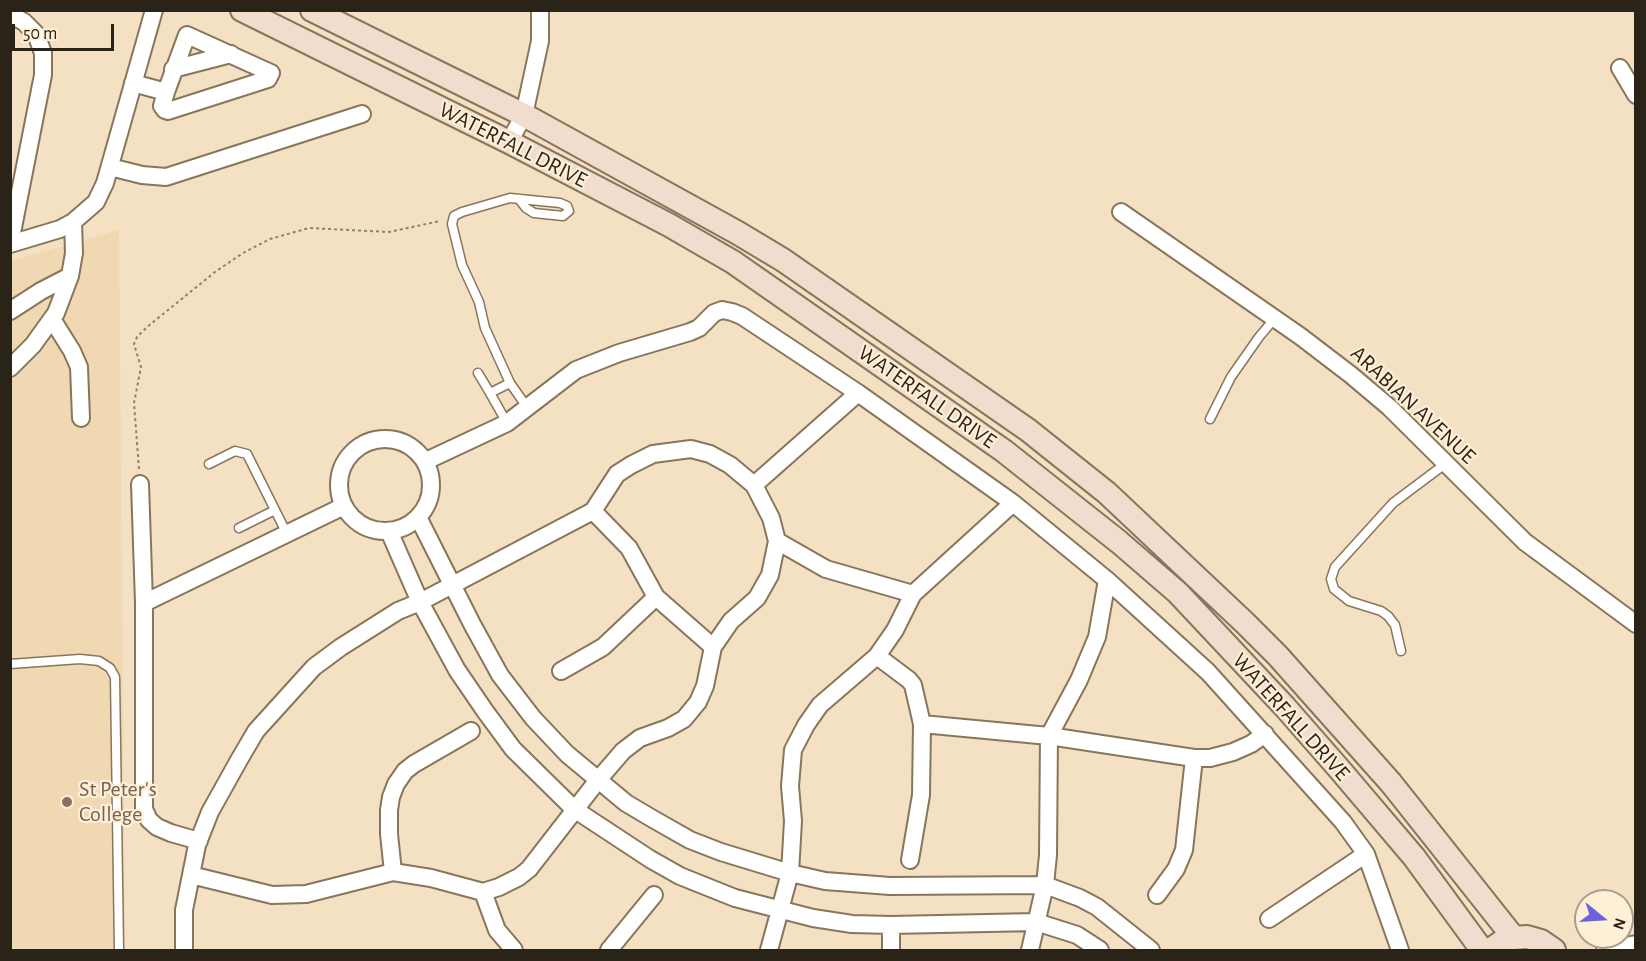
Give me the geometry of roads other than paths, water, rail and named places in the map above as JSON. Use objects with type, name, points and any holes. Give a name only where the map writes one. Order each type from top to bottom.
[{"type":"main road","name":"WATERFALL DRIVE","points":[[242,10],[509,142],[669,225],[733,262],[1004,451],[1119,542],[1178,593],[1284,707],[1414,857],[1482,951]]},
{"type":"main road","name":"WATERFALL DRIVE","points":[[312,10],[524,115],[692,206],[783,260],[1028,430],[1107,493],[1278,656],[1391,783],[1514,938]]},
{"type":"main road","points":[[1490,951],[1503,942],[1527,937],[1541,941],[1554,951]]},
{"type":"street","points":[[10,14],[24,22],[36,34],[43,53],[43,75],[10,244],[60,229],[74,222],[96,202],[110,167],[154,10]]},
{"type":"street","points":[[509,142],[524,115],[540,41],[540,10]]},
{"type":"street","points":[[187,35],[231,54],[271,75],[268,79],[168,111],[165,110],[162,106],[166,92],[187,35]]},
{"type":"street","points":[[173,69],[231,54]]},
{"type":"street","points":[[1620,68],[1635,95]]},
{"type":"street","points":[[133,84],[166,92]]},
{"type":"street","points":[[110,167],[142,175],[166,177],[362,114]]},
{"type":"street","name":"ARABIAN AVENUE","points":[[1121,212],[1275,318],[1375,395],[1525,542],[1635,624]]},
{"type":"street","points":[[10,368],[33,345],[56,313],[70,276],[74,253],[74,222]]},
{"type":"street","points":[[10,312],[41,291],[70,276]]},
{"type":"street","points":[[426,461],[507,423],[576,370],[603,358],[690,332],[699,328],[714,313],[722,310],[742,316],[858,393],[1013,503],[1107,580],[1208,672],[1343,822],[1366,854],[1400,951]]},
{"type":"street","points":[[52,319],[79,367],[81,418]]},
{"type":"street","points":[[754,485],[858,393]]},
{"type":"street","points":[[384,438],[400,440],[415,448],[426,461],[430,472],[430,496],[418,517],[405,527],[389,531],[373,530],[358,523],[344,506],[339,496],[339,479],[344,463],[354,450],[368,441],[384,438]]},
{"type":"street","points":[[184,951],[184,910],[191,875],[199,841],[210,812],[256,731],[314,667],[340,647],[398,611],[420,602],[593,511],[617,474],[653,454],[691,449],[711,454],[730,465],[754,485],[771,518],[777,541],[770,575],[757,598],[731,621],[713,647],[705,686],[698,702],[684,719],[632,742],[574,809],[529,868],[519,877],[483,892],[431,878],[393,872],[306,894],[272,895],[191,875]]},
{"type":"street","points":[[140,484],[144,603],[144,809],[149,820],[157,827],[171,834],[199,841]]},
{"type":"street","points":[[770,951],[790,873],[793,821],[790,786],[793,750],[806,725],[820,705],[877,656],[895,630],[914,594],[1013,503]]},
{"type":"street","points":[[144,603],[344,506]]},
{"type":"street","points":[[593,511],[629,548],[656,597],[713,647]]},
{"type":"street","points":[[418,517],[500,675],[533,718],[567,754],[626,803],[690,840],[790,873],[825,881],[890,886],[1045,885],[1097,907],[1151,951]]},
{"type":"street","points":[[389,531],[420,602],[457,670],[513,748],[574,809],[650,860],[680,876],[735,898],[780,911],[852,924],[1036,922],[1077,935],[1100,951]]},
{"type":"street","points":[[777,541],[826,569],[914,594]]},
{"type":"street","points":[[1030,951],[1045,885],[1048,855],[1049,736],[1079,680],[1097,637],[1107,580]]},
{"type":"street","points":[[561,671],[603,647],[656,597]]},
{"type":"street","points":[[877,656],[913,685],[922,724],[921,795],[910,860]]},
{"type":"street","points":[[922,724],[1049,736],[1194,758],[1210,758],[1233,752],[1251,744],[1265,734]]},
{"type":"street","points":[[393,872],[389,810],[396,784],[405,771],[414,764],[471,731]]},
{"type":"street","points":[[1157,896],[1176,869],[1184,850],[1194,758]]},
{"type":"street","points":[[1269,919],[1366,854]]},
{"type":"street","points":[[483,892],[497,930],[514,951]]},
{"type":"street","points":[[609,951],[654,895]]},
{"type":"street","points":[[891,925],[891,951]]},
{"type":"street","points":[[1605,951],[1635,944]]},
{"type":"lane","points":[[519,199],[526,208],[534,213],[563,216],[569,211],[567,206],[560,203],[510,198],[454,216],[452,230],[462,265],[479,302],[485,328],[510,383],[527,407]]},
{"type":"lane","points":[[1210,419],[1232,377],[1275,318]]},
{"type":"lane","points":[[478,374],[507,423]]},
{"type":"lane","points":[[490,393],[510,383]]},
{"type":"lane","points":[[209,464],[235,451],[247,454],[287,534]]},
{"type":"lane","points":[[1401,651],[1395,625],[1388,615],[1349,601],[1334,589],[1331,579],[1335,567],[1393,503],[1445,464]]},
{"type":"lane","points":[[239,528],[275,510]]},
{"type":"lane","points":[[10,664],[80,658],[99,661],[110,668],[115,677],[119,951]]},
{"type":"place","name":"St Peter's College","points":[[67,802]]}]
